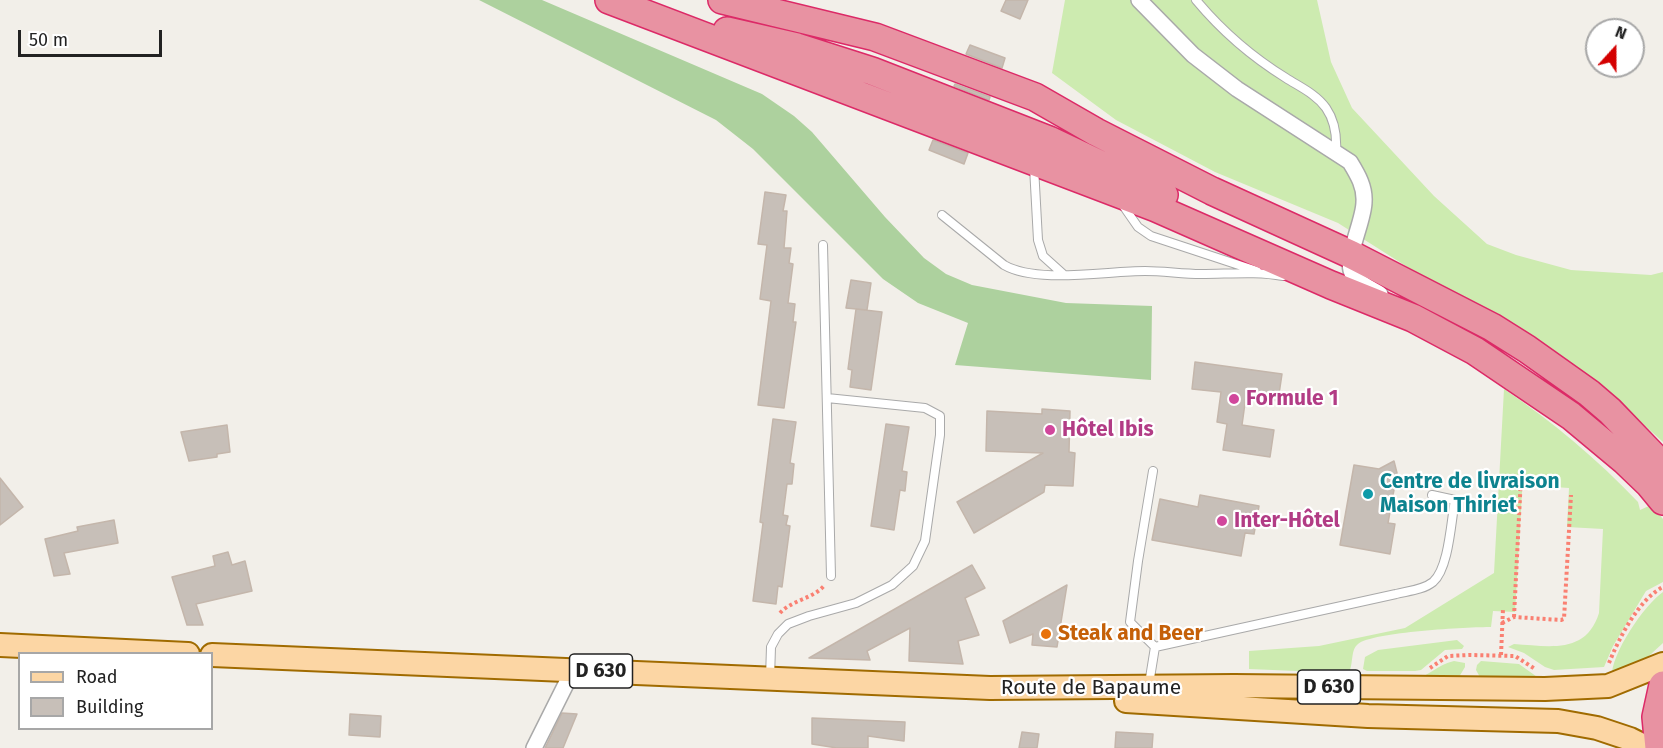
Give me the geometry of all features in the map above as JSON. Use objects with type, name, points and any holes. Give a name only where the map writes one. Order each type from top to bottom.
[{"type":"highway","points":[[722,0],[876,37],[1035,97],[1096,132],[1212,191],[1350,254],[1483,322],[1537,355],[1610,411],[1663,466]]},
{"type":"highway","points":[[620,5],[1155,208],[1331,285],[1413,318],[1483,355],[1571,416],[1625,460],[1649,483],[1663,501]]},
{"type":"highway","points":[[620,5],[797,47],[873,71],[1049,140],[1217,220],[1331,285]]},
{"type":"highway","points":[[1659,748],[1656,717],[1663,685]]},
{"type":"main road","points":[[0,645],[146,652]]},
{"type":"main road","name":"D 630","points":[[213,654],[770,679]]},
{"type":"main road","name":"Route de Bapaume","points":[[1149,695],[1234,686],[1595,687],[1608,686],[1663,664]]},
{"type":"main road","name":"Route de Bapaume","points":[[770,679],[1149,695],[1368,717],[1574,723],[1606,730],[1648,748]]},
{"type":"main road","points":[[1368,717],[1373,706],[1383,700],[1440,688]]},
{"type":"street","points":[[1139,0],[1193,55],[1228,82],[1350,162],[1360,177],[1364,200],[1362,222],[1350,254],[1349,266],[1353,276],[1413,318]]},
{"type":"street","points":[[534,748],[573,670]]},
{"type":"lane","points":[[1196,0],[1234,40],[1285,78],[1310,92],[1325,107],[1333,121],[1337,136],[1336,152]]},
{"type":"lane","points":[[1033,163],[1038,240],[1043,256],[1063,274]]},
{"type":"lane","points":[[1114,193],[1138,226],[1151,236],[1265,273],[1287,277]]},
{"type":"lane","points":[[942,215],[1004,265],[1015,271],[1033,274],[1146,271],[1200,274],[1265,273]]},
{"type":"lane","points":[[822,245],[831,576]]},
{"type":"lane","points":[[1298,279],[1331,285]]},
{"type":"lane","points":[[770,679],[771,647],[778,634],[788,624],[856,603],[892,585],[913,566],[925,541],[940,435],[940,416],[925,408],[827,398]]},
{"type":"lane","points":[[1153,471],[1130,622],[1155,647]]},
{"type":"lane","points":[[1155,647],[1423,587],[1438,576],[1444,562],[1455,500],[1432,495]]},
{"type":"lane","points":[[1149,695],[1155,647]]},
{"type":"path","points":[[1514,617],[1521,477]]},
{"type":"path","points":[[1502,623],[1514,617],[1564,619],[1571,495]]},
{"type":"path","points":[[778,634],[779,614],[783,609],[818,592],[831,576]]},
{"type":"path","points":[[1608,666],[1615,648],[1646,598],[1663,587]]},
{"type":"path","points":[[1501,656],[1503,609]]},
{"type":"green space","points":[[479,0],[542,0],[762,94],[794,116],[812,132],[885,217],[924,258],[946,274],[972,285],[1066,303],[1152,306],[1151,380],[955,365],[968,323],[918,303],[883,279],[753,149],[716,120]]},
{"type":"green space","points":[[1065,0],[1317,0],[1331,62],[1352,108],[1434,196],[1487,244],[1516,255],[1571,270],[1651,275],[1663,272],[1663,442],[1602,387],[1491,314],[1409,268],[1338,223],[1215,172],[1116,120],[1052,73]]},
{"type":"green space","points":[[1504,389],[1557,428],[1590,456],[1638,502],[1640,510],[1651,505],[1663,519],[1663,582],[1646,591],[1613,646],[1604,667],[1554,670],[1508,647],[1514,644],[1552,646],[1575,642],[1585,636],[1599,613],[1603,529],[1567,527],[1569,488],[1554,487],[1554,476],[1523,475],[1515,612],[1493,611],[1491,627],[1422,631],[1367,640],[1356,646],[1350,670],[1343,673],[1249,669],[1249,651],[1319,646],[1405,628],[1494,573]]},
{"type":"green space","points":[[1663,592],[1663,643],[1638,666],[1612,677],[1617,656],[1630,631],[1647,607]]},
{"type":"green space","points":[[1457,640],[1464,646],[1462,649],[1445,650],[1421,670],[1367,671],[1363,669],[1365,657],[1378,650]]},
{"type":"green space","points":[[1454,661],[1465,663],[1459,677],[1412,681],[1443,665]]},
{"type":"green space","points":[[1481,661],[1519,664],[1540,679],[1481,679],[1476,670]]},
{"type":"building","points":[[1006,0],[1028,0],[1020,19],[1001,11]]},
{"type":"building","points":[[970,45],[1005,58],[1002,68],[966,54]]},
{"type":"building","points":[[955,84],[990,97],[989,100],[954,86]]},
{"type":"building","points":[[933,140],[968,153],[964,164],[929,150]]},
{"type":"building","points":[[765,192],[786,195],[783,211],[787,211],[784,248],[791,248],[789,263],[793,264],[788,303],[795,304],[793,322],[796,322],[784,408],[758,405],[771,301],[760,299],[767,245],[758,244]]},
{"type":"building","points":[[851,280],[871,283],[867,310],[846,308]]},
{"type":"building","points":[[856,309],[882,312],[871,390],[850,387],[852,370],[848,369]]},
{"type":"building","points":[[1195,362],[1282,374],[1278,401],[1246,396],[1242,425],[1274,430],[1270,457],[1223,450],[1227,424],[1217,422],[1221,392],[1192,389]]},
{"type":"building","points":[[1042,409],[1070,411],[1069,452],[1075,453],[1073,486],[1045,485],[1044,492],[974,533],[957,502],[1043,453],[986,451],[987,411],[1042,414]]},
{"type":"building","points":[[773,419],[796,422],[790,463],[794,464],[792,484],[787,484],[783,515],[788,516],[786,525],[790,526],[782,587],[778,586],[776,604],[753,601]]},
{"type":"building","points":[[886,424],[909,427],[902,471],[907,472],[905,491],[900,490],[894,530],[871,526]]},
{"type":"building","points":[[227,425],[230,452],[217,454],[217,457],[189,461],[181,432]]},
{"type":"building","name":"Centre de livraison Maison Thiriet","points":[[1394,461],[1397,473],[1388,523],[1395,524],[1390,554],[1340,545],[1354,465],[1379,469]]},
{"type":"building","points":[[0,478],[23,507],[0,525]]},
{"type":"building","points":[[1200,495],[1259,506],[1254,534],[1245,533],[1241,556],[1152,540],[1160,499],[1198,507]]},
{"type":"building","points":[[114,520],[118,543],[64,553],[70,574],[54,576],[45,539],[78,531],[77,527]]},
{"type":"building","points":[[228,552],[232,565],[245,561],[252,591],[196,604],[203,625],[187,625],[172,577],[215,566],[213,556]]},
{"type":"building","points":[[972,565],[985,588],[965,598],[979,635],[958,641],[963,664],[909,661],[910,628],[867,651],[870,660],[809,658]]},
{"type":"building","points":[[1067,585],[1057,647],[1032,645],[1033,634],[1010,643],[1003,621]]},
{"type":"building","points":[[562,713],[577,714],[563,748],[545,748]]},
{"type":"building","points":[[350,714],[381,716],[380,737],[349,735]]},
{"type":"building","points":[[812,718],[905,722],[904,741],[868,736],[868,748],[837,748],[812,744]]},
{"type":"building","points":[[1022,732],[1039,734],[1037,748],[1019,748]]},
{"type":"building","points":[[1116,732],[1153,734],[1152,748],[1115,748]]},
{"type":"place","name":"Formule 1","points":[[1234,399]]},
{"type":"place","name":"Hôtel Ibis","points":[[1050,430]]},
{"type":"place","name":"Centre de livraison Maison Thiriet","points":[[1368,494]]},
{"type":"place","name":"Inter-Hôtel","points":[[1222,521]]},
{"type":"place","name":"Steak and Beer","points":[[1046,634]]}]
